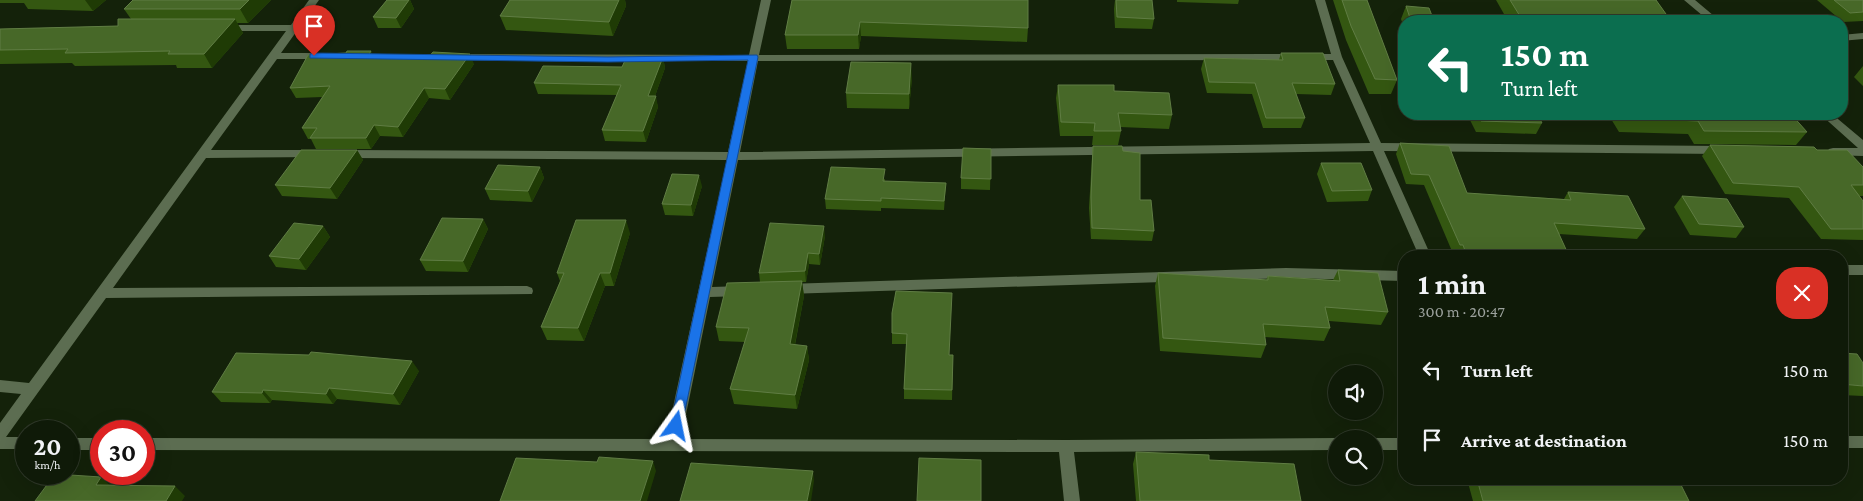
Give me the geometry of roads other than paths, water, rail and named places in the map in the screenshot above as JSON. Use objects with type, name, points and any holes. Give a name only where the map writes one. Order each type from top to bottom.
[{"type":"street","points":[[0,434],[314,0]]},
{"type":"street","points":[[672,445],[766,0]]},
{"type":"street","points":[[1320,0],[1337,57],[1422,250]]},
{"type":"street","points":[[1689,0],[1708,15]]},
{"type":"street","points":[[218,28],[294,28]]},
{"type":"street","points":[[1848,37],[1863,36]]},
{"type":"street","points":[[274,56],[333,56]]},
{"type":"street","points":[[362,57],[608,59],[754,57],[1337,57]]},
{"type":"street","points":[[1832,120],[1863,146]]},
{"type":"street","points":[[204,154],[733,156],[1376,147],[1734,151]]},
{"type":"street","points":[[1823,152],[1863,152]]},
{"type":"street","points":[[1848,270],[1863,270]]},
{"type":"street","points":[[773,290],[1286,273],[1398,276]]},
{"type":"street","points":[[704,292],[754,290]]},
{"type":"street","points":[[102,293],[527,291]]},
{"type":"street","points":[[0,386],[33,389]]},
{"type":"street","points":[[1848,442],[1863,442]]},
{"type":"street","points":[[0,443],[15,443]]},
{"type":"street","points":[[155,444],[1066,446],[1328,444]]},
{"type":"street","points":[[1383,444],[1398,444]]},
{"type":"street","points":[[1066,446],[1072,501]]}]
